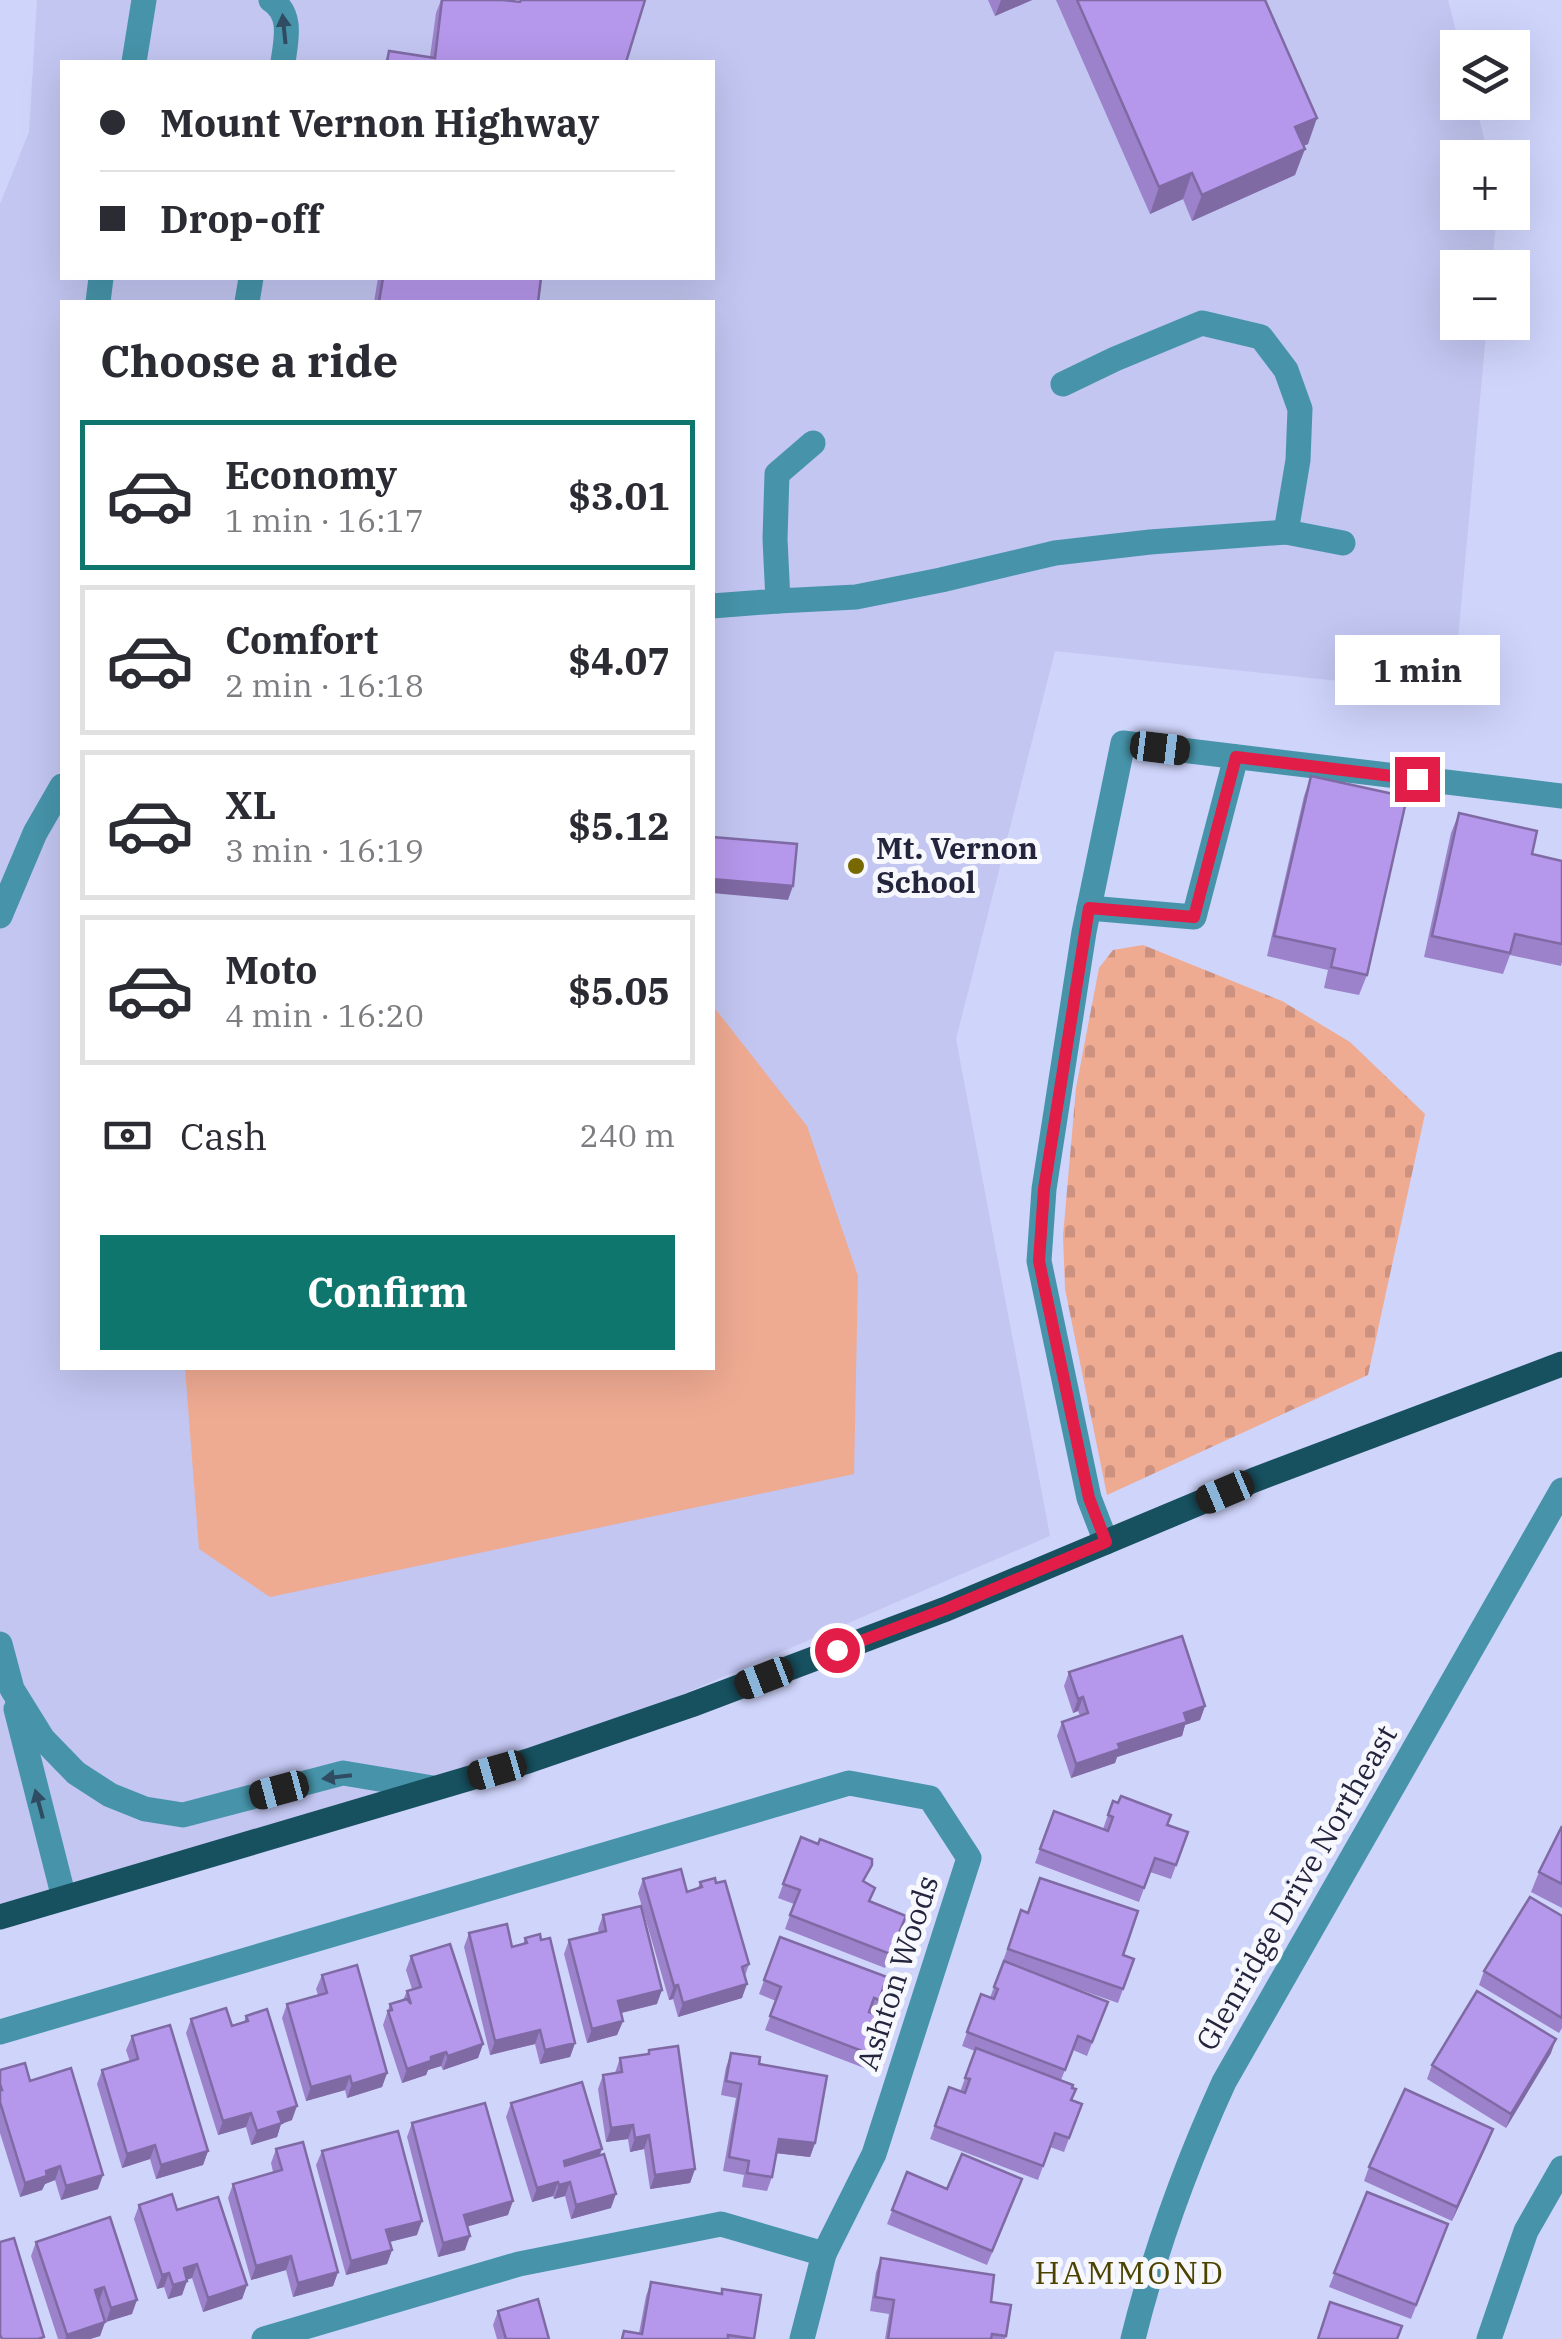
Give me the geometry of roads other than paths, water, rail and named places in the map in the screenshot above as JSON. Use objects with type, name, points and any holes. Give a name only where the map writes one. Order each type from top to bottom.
[{"type":"main road","points":[[2,1909],[64,1898],[528,1761],[692,1705],[946,1609],[1254,1480],[1562,1364]]},
{"type":"street","points":[[134,60],[144,0]]},
{"type":"street","points":[[270,0],[279,5],[288,28],[283,60]]},
{"type":"street","points":[[1063,384],[1202,323],[1261,337],[1286,370],[1300,408],[1298,460],[1286,532]]},
{"type":"street","points":[[778,601],[777,474],[813,444]]},
{"type":"street","points":[[715,606],[856,597],[1055,553],[1150,542],[1286,532],[1342,543]]},
{"type":"street","points":[[1106,1542],[1089,1498],[1039,1261],[1044,1189],[1089,908],[1122,743],[1562,796]]},
{"type":"street","points":[[1089,908],[1194,917],[1236,757]]},
{"type":"street","points":[[0,916],[35,834],[60,790]]},
{"type":"street","name":"Glenridge Drive Northeast","points":[[1133,2339],[1166,2222],[1224,2082],[1562,1490]]},
{"type":"street","points":[[0,1644],[64,1898]]},
{"type":"street","points":[[12,1689],[43,1739],[76,1774],[110,1795],[145,1809],[183,1815],[343,1774],[433,1788]]},
{"type":"street","name":"Ashton Woods","points":[[0,2032],[849,1783],[930,1798],[969,1858],[874,2154],[824,2254]]},
{"type":"street","points":[[1489,2339],[1526,2231],[1562,2168]]},
{"type":"street","points":[[264,2339],[519,2264],[721,2224],[824,2254],[802,2339]]},
{"type":"place","name":"Mt. Vernon School","points":[[856,866]]},
{"type":"district","name":"HAMMOND","points":[[1130,2273]]}]
